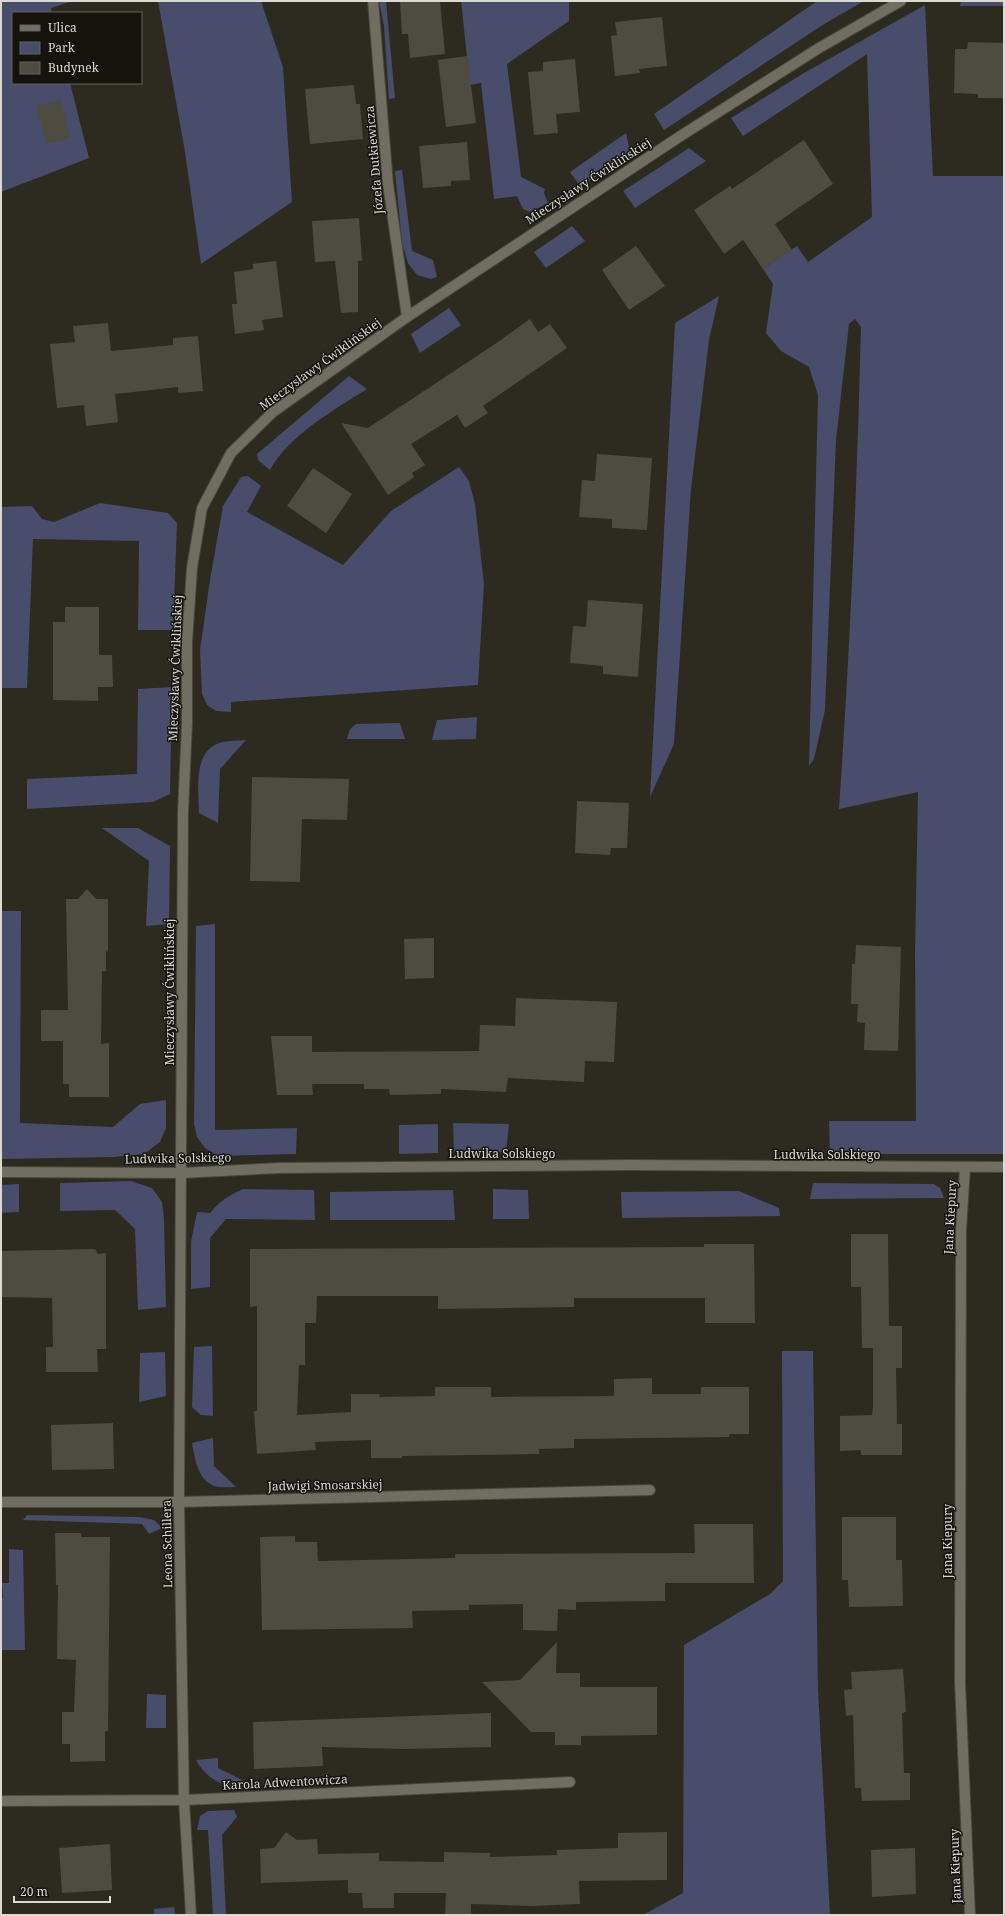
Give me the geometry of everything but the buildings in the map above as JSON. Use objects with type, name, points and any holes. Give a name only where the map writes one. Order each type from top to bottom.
[{"type":"street","name":"Józefa Dutkiewicza","points":[[373,1],[388,184],[407,317]]},
{"type":"street","name":"Mieczysławy Ćwiklińskiej","points":[[181,1173],[183,812],[187,724],[187,642],[192,568],[202,508],[231,453],[272,412],[407,317],[679,137],[819,48],[901,1]]},
{"type":"street","name":"Ludwika Solskiego","points":[[1,1172],[181,1173],[278,1168],[597,1166],[1004,1167]]},
{"type":"street","name":"Jana Kiepury","points":[[965,1168],[961,1230],[960,1682],[970,1915]]},
{"type":"street","name":"Leona Schillera","points":[[181,1173],[179,1502],[184,1800],[191,1915]]},
{"type":"street","name":"Jadwigi Smosarskiej","points":[[1,1502],[179,1502],[650,1490]]},
{"type":"street","name":"Karola Adwentowicza","points":[[1,1801],[184,1800],[570,1782]]},
{"type":"green space","points":[[1,1],[73,1],[51,8],[52,12],[12,12],[12,84],[70,84],[89,158],[1,192]]},
{"type":"green space","points":[[158,1],[261,1],[283,67],[292,202],[201,264],[185,152]]},
{"type":"green space","points":[[379,1],[386,1],[395,98],[389,99],[384,26]]},
{"type":"green space","points":[[461,1],[569,1],[569,21],[507,64],[521,177],[545,189],[544,193],[548,203],[530,212],[523,209],[517,196],[494,199],[481,83],[470,85]]},
{"type":"green space","points":[[817,1],[864,1],[821,26],[664,130],[654,114]]},
{"type":"green space","points":[[961,1],[1004,1],[1004,6],[960,6]]},
{"type":"green space","points":[[925,5],[933,176],[1004,176],[1004,1154],[830,1154],[829,1121],[916,1121],[915,952],[918,792],[839,809],[853,568],[861,327],[855,319],[849,324],[836,440],[825,710],[814,759],[809,766],[818,395],[809,367],[781,351],[766,333],[773,284],[763,269],[797,246],[808,262],[872,217],[867,54],[743,136],[731,118],[804,73]]},
{"type":"green space","points":[[626,133],[630,152],[581,187],[570,172]]},
{"type":"green space","points":[[689,148],[706,161],[635,208],[623,191]]},
{"type":"green space","points":[[402,170],[412,251],[433,260],[437,277],[431,279],[417,275],[408,263],[402,243],[395,171]]},
{"type":"green space","points":[[572,226],[585,241],[546,268],[534,252]]},
{"type":"green space","points":[[719,296],[709,340],[691,489],[674,744],[650,797],[675,323]]},
{"type":"green space","points":[[449,308],[461,325],[420,353],[411,334]]},
{"type":"green space","points":[[349,376],[367,389],[313,424],[278,457],[270,470],[258,460],[257,454]]},
{"type":"green space","points":[[459,467],[469,481],[475,504],[484,584],[478,685],[231,702],[231,712],[216,711],[207,705],[202,694],[200,650],[210,580],[223,506],[241,477],[248,476],[261,486],[247,512],[343,565],[391,511]]},
{"type":"green space","points":[[100,503],[168,513],[177,523],[173,630],[138,630],[139,541],[33,539],[27,688],[1,688],[1,507],[32,506],[42,519],[54,522]]},
{"type":"green space","points":[[172,687],[170,794],[153,802],[27,809],[27,779],[137,774],[138,689]]},
{"type":"green space","points":[[477,717],[476,739],[432,740],[437,720]]},
{"type":"green space","points":[[400,723],[405,739],[347,739],[350,729],[356,724]]},
{"type":"green space","points":[[246,740],[220,769],[218,823],[199,813],[198,777],[202,759],[213,746],[217,744],[229,741]]},
{"type":"green space","points":[[102,828],[138,828],[170,846],[169,924],[146,926],[149,861]]},
{"type":"green space","points":[[1,911],[21,911],[20,1123],[113,1127],[140,1104],[166,1100],[166,1128],[160,1142],[144,1154],[113,1157],[1,1159]]},
{"type":"green space","points":[[215,924],[215,1130],[297,1128],[296,1154],[218,1156],[205,1148],[197,1137],[194,1124],[196,926]]},
{"type":"green space","points":[[453,1123],[509,1124],[506,1152],[454,1152]]},
{"type":"green space","points":[[438,1124],[438,1153],[399,1154],[399,1125]]},
{"type":"green space","points":[[131,1181],[152,1188],[162,1202],[164,1219],[166,1307],[138,1310],[135,1229],[115,1210],[60,1211],[60,1183]]},
{"type":"green space","points":[[813,1183],[934,1184],[940,1188],[944,1198],[810,1199]]},
{"type":"green space","points":[[19,1184],[19,1212],[1,1213],[1,1185]]},
{"type":"green space","points":[[243,1189],[314,1190],[315,1220],[226,1219],[210,1238],[210,1287],[191,1289],[191,1242],[197,1212],[210,1213],[225,1199]]},
{"type":"green space","points":[[493,1189],[528,1190],[529,1219],[493,1219]]},
{"type":"green space","points":[[453,1190],[455,1220],[330,1220],[330,1192]]},
{"type":"green space","points":[[739,1191],[779,1208],[780,1216],[622,1218],[621,1192]]},
{"type":"green space","points":[[212,1346],[213,1416],[201,1415],[192,1407],[194,1347]]},
{"type":"green space","points":[[782,1351],[813,1351],[818,1690],[830,1915],[643,1915],[683,1893],[684,1645],[770,1594],[783,1581]]},
{"type":"green space","points":[[165,1352],[166,1396],[139,1402],[140,1353]]},
{"type":"green space","points":[[213,1438],[214,1466],[236,1487],[214,1486],[208,1483],[200,1473],[192,1443]]},
{"type":"green space","points":[[27,1515],[139,1517],[154,1520],[162,1528],[149,1534],[142,1524],[23,1520]]},
{"type":"green space","points":[[9,1549],[23,1550],[25,1650],[1,1650],[1,1599],[3,1598],[2,1583],[9,1583]]},
{"type":"green space","points":[[147,1694],[166,1695],[166,1728],[146,1728]]},
{"type":"green space","points":[[218,1758],[218,1768],[254,1786],[236,1787],[220,1783],[207,1774],[196,1760]]},
{"type":"green space","points":[[234,1810],[237,1817],[222,1835],[226,1915],[213,1915],[208,1830],[197,1830],[200,1816],[208,1811]]},
{"type":"green space","points":[[174,1907],[175,1915],[154,1915],[154,1909]]}]
